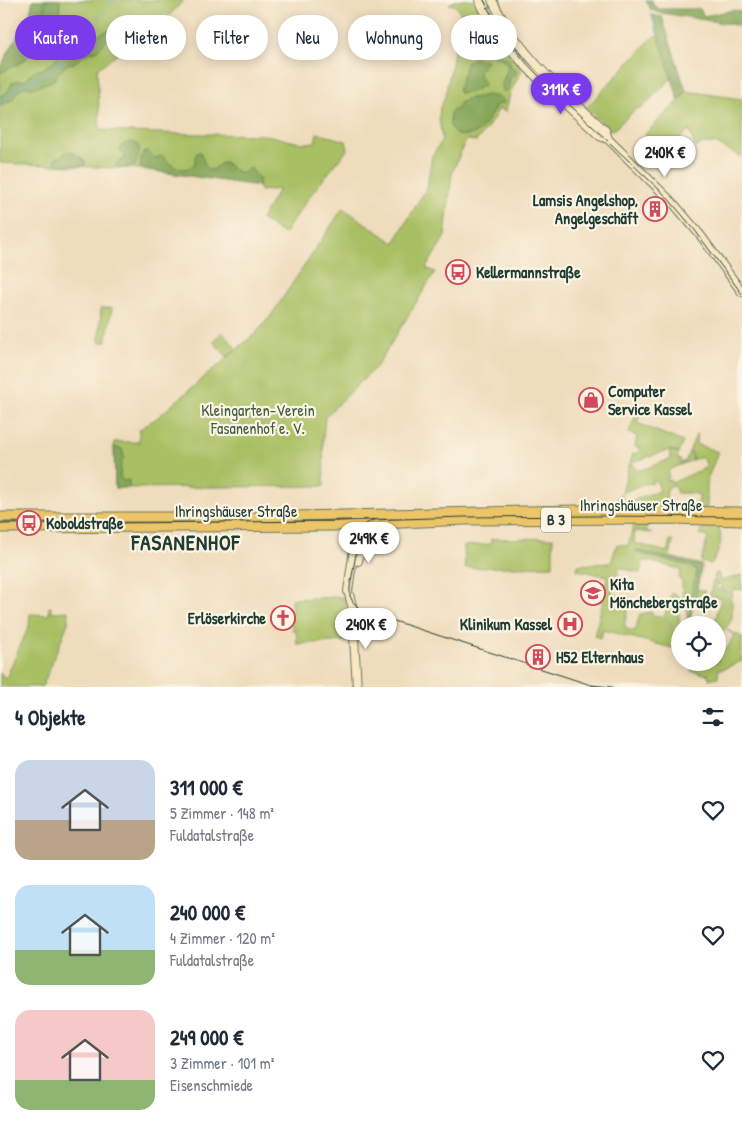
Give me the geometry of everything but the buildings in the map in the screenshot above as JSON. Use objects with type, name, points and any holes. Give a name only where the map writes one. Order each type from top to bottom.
[{"type":"main road","points":[[479,0],[500,35],[529,69],[600,136],[608,139],[674,204],[702,237],[742,292]]},
{"type":"main road","points":[[492,0],[509,32],[534,64],[605,130],[608,139]]},
{"type":"main road","name":"Ihringshäuser Straße","points":[[0,517],[355,515],[442,511],[578,510],[742,512]]},
{"type":"main road","points":[[355,515],[362,526],[355,542],[348,592],[353,603],[357,687]]},
{"type":"main road","name":"Ihringshäuser Straße","points":[[0,528],[362,526],[474,520],[742,521]]},
{"type":"green space","points":[[33,0],[184,0],[170,15],[106,15],[106,60],[110,60],[97,69],[100,130],[262,135],[301,143],[315,142],[317,133],[346,141],[348,149],[312,193],[284,234],[261,219],[279,189],[260,191],[257,185],[142,169],[0,163],[0,68],[15,40],[15,60],[96,60],[96,15],[29,15]]},
{"type":"green space","points":[[33,0],[44,0],[45,15],[29,15]]},
{"type":"green space","points":[[46,0],[60,0],[59,15],[48,15]]},
{"type":"green space","name":"Kleingarten-Verein Fasanenhof e. V.","points":[[457,0],[476,0],[484,15],[461,15],[456,7],[449,4]]},
{"type":"green space","points":[[646,0],[652,0],[654,6],[659,9],[700,9],[704,16],[733,10],[742,12],[742,26],[656,12],[650,9]]},
{"type":"green space","points":[[652,15],[662,17],[686,91],[679,101]]},
{"type":"green space","points":[[106,31],[106,41],[96,51],[96,36]]},
{"type":"green space","points":[[654,36],[659,36],[672,78],[641,108],[637,108],[612,131],[586,108]]},
{"type":"green space","points":[[15,40],[15,60],[25,60],[0,73],[0,68]]},
{"type":"green space","points":[[78,60],[68,64],[58,73],[54,80],[36,87],[25,87],[19,90],[12,100],[0,106],[0,96],[9,90],[12,83],[25,80],[36,70],[41,70],[55,61]]},
{"type":"green space","name":"Kleingarten-Verein Fasanenhof e. V.","points":[[452,60],[516,60],[521,66],[521,72],[510,93],[506,112],[499,109],[486,130],[476,141],[466,140],[452,173],[445,236],[426,268],[435,272],[377,366],[325,417],[323,438],[324,486],[115,488],[114,442],[139,442],[139,430],[158,417],[257,332],[270,317],[343,208],[394,243],[427,187],[432,156],[442,140],[439,117],[440,107],[444,100]]},
{"type":"green space","points":[[486,60],[487,62],[479,71],[484,83],[483,86],[471,92],[460,93],[458,91],[467,61]]},
{"type":"green space","points":[[504,60],[510,60],[511,66],[516,70],[516,74],[510,78],[508,91],[503,91],[502,85],[508,67]]},
{"type":"green space","points":[[686,91],[742,99],[742,157],[715,143],[701,144],[696,148],[689,130],[663,155],[644,135],[682,98]]},
{"type":"green space","points":[[488,95],[500,98],[504,103],[497,104],[486,123],[478,132],[456,135],[450,126],[450,113],[452,110],[456,110],[460,102],[466,99]]},
{"type":"green space","points":[[130,142],[138,145],[139,148],[139,155],[135,166],[117,168],[116,164],[125,159],[120,149],[122,145]]},
{"type":"green space","points":[[69,151],[79,156],[85,162],[85,166],[58,165],[54,160]]},
{"type":"green space","points":[[144,151],[148,151],[154,158],[163,156],[173,166],[185,169],[194,165],[196,154],[200,151],[207,170],[213,170],[225,162],[237,172],[245,172],[251,168],[260,180],[258,186],[141,169],[140,164]]},
{"type":"green space","points":[[101,308],[112,308],[106,342],[99,342]]},
{"type":"green space","points":[[222,332],[236,348],[227,357],[213,341]]},
{"type":"green space","points":[[636,414],[640,415],[637,423],[683,442],[679,452],[669,450],[630,463],[633,454],[638,453],[639,447],[635,447],[637,436],[629,433]]},
{"type":"green space","points":[[697,433],[696,444],[718,452],[707,480],[707,508],[695,507],[695,503],[699,502],[699,494],[677,493],[674,486],[667,488],[666,506],[614,505],[621,495],[625,503],[659,491],[658,483],[653,480],[653,483],[643,484],[622,493],[629,465],[633,464],[637,471],[646,468],[671,459],[669,451],[679,453],[677,458],[681,460],[680,463],[682,464],[683,461],[685,462],[689,451],[693,460],[670,469],[669,477],[667,478],[672,483],[707,467],[704,459],[694,459],[690,449]]},
{"type":"green space","points":[[114,447],[122,449],[124,458],[121,462],[120,477],[123,481],[129,480],[129,488],[115,488]]},
{"type":"green space","points":[[634,524],[652,524],[647,526],[646,531],[652,533],[635,531],[634,543],[667,552],[670,540],[673,541],[670,557],[702,565],[697,589],[705,591],[704,597],[695,595],[691,616],[687,616],[687,603],[683,600],[682,582],[679,578],[681,570],[643,560],[640,573],[619,567],[616,587],[614,586],[612,594],[632,599],[624,626],[626,626],[626,629],[635,631],[640,614],[651,612],[653,615],[661,616],[671,628],[671,648],[603,630],[601,638],[594,636],[607,576],[577,570],[578,565],[611,563],[617,544],[628,546]]},
{"type":"green space","points":[[704,524],[718,524],[720,530],[720,545],[711,564],[701,562],[708,537],[699,534]]},
{"type":"green space","points":[[553,538],[553,566],[465,568],[464,546],[490,544],[491,539]]},
{"type":"green space","points":[[636,550],[700,566],[698,590],[691,616],[691,596],[697,570],[637,552]]},
{"type":"green space","points":[[718,572],[721,581],[742,575],[742,590],[733,589],[731,597],[715,580],[714,575]]},
{"type":"green space","points":[[713,580],[718,585],[716,587],[718,590],[721,588],[732,601],[732,619],[726,628],[726,616],[716,616],[721,599],[714,597],[712,604],[708,603]]},
{"type":"green space","points":[[672,592],[678,596],[679,616],[671,616],[671,625],[664,617]]},
{"type":"green space","points":[[343,597],[346,604],[348,641],[297,644],[296,630],[292,630],[291,599]]},
{"type":"green space","points":[[49,607],[51,607],[52,612],[68,611],[68,623],[43,685],[41,687],[0,687],[0,673],[6,678],[29,626],[30,614],[49,615]]},
{"type":"green space","points":[[727,630],[742,637],[742,661],[726,668],[726,649],[734,635]]},
{"type":"green space","points":[[691,671],[719,671],[718,677],[709,679],[709,675]]},
{"type":"waterway","points":[[0,103],[20,86],[42,76],[61,63],[73,42],[115,0]]},
{"type":"waterway","points":[[648,0],[651,8]]},
{"type":"waterway","points":[[651,14],[658,35]]},
{"type":"tram line","points":[[484,0],[501,30],[521,57],[666,196],[694,229],[742,294]]},
{"type":"tram line","points":[[0,524],[338,521],[464,517],[742,517]]},
{"type":"tram line","points":[[373,520],[364,525],[360,532],[350,587],[350,596],[360,609],[597,687]]},
{"type":"tram line","points":[[592,685],[613,687]]},
{"type":"place","name":"Lamsis Angelshop, Angelgeschäft","points":[[655,209]]},
{"type":"place","name":"Kellermannstraße","points":[[458,272]]},
{"type":"place","name":"Computer Service Kassel","points":[[591,400]]},
{"type":"place","name":"Koboldstraße","points":[[29,523]]},
{"type":"place","name":"Kita Mönchebergstraße","points":[[593,593]]},
{"type":"place","name":"Erlöserkirche","points":[[283,618]]},
{"type":"place","name":"Klinikum Kassel","points":[[570,624]]},
{"type":"place","name":"H52 Elternhaus","points":[[538,657]]},
{"type":"district","name":"FASANENHOF","points":[[186,543]]}]
